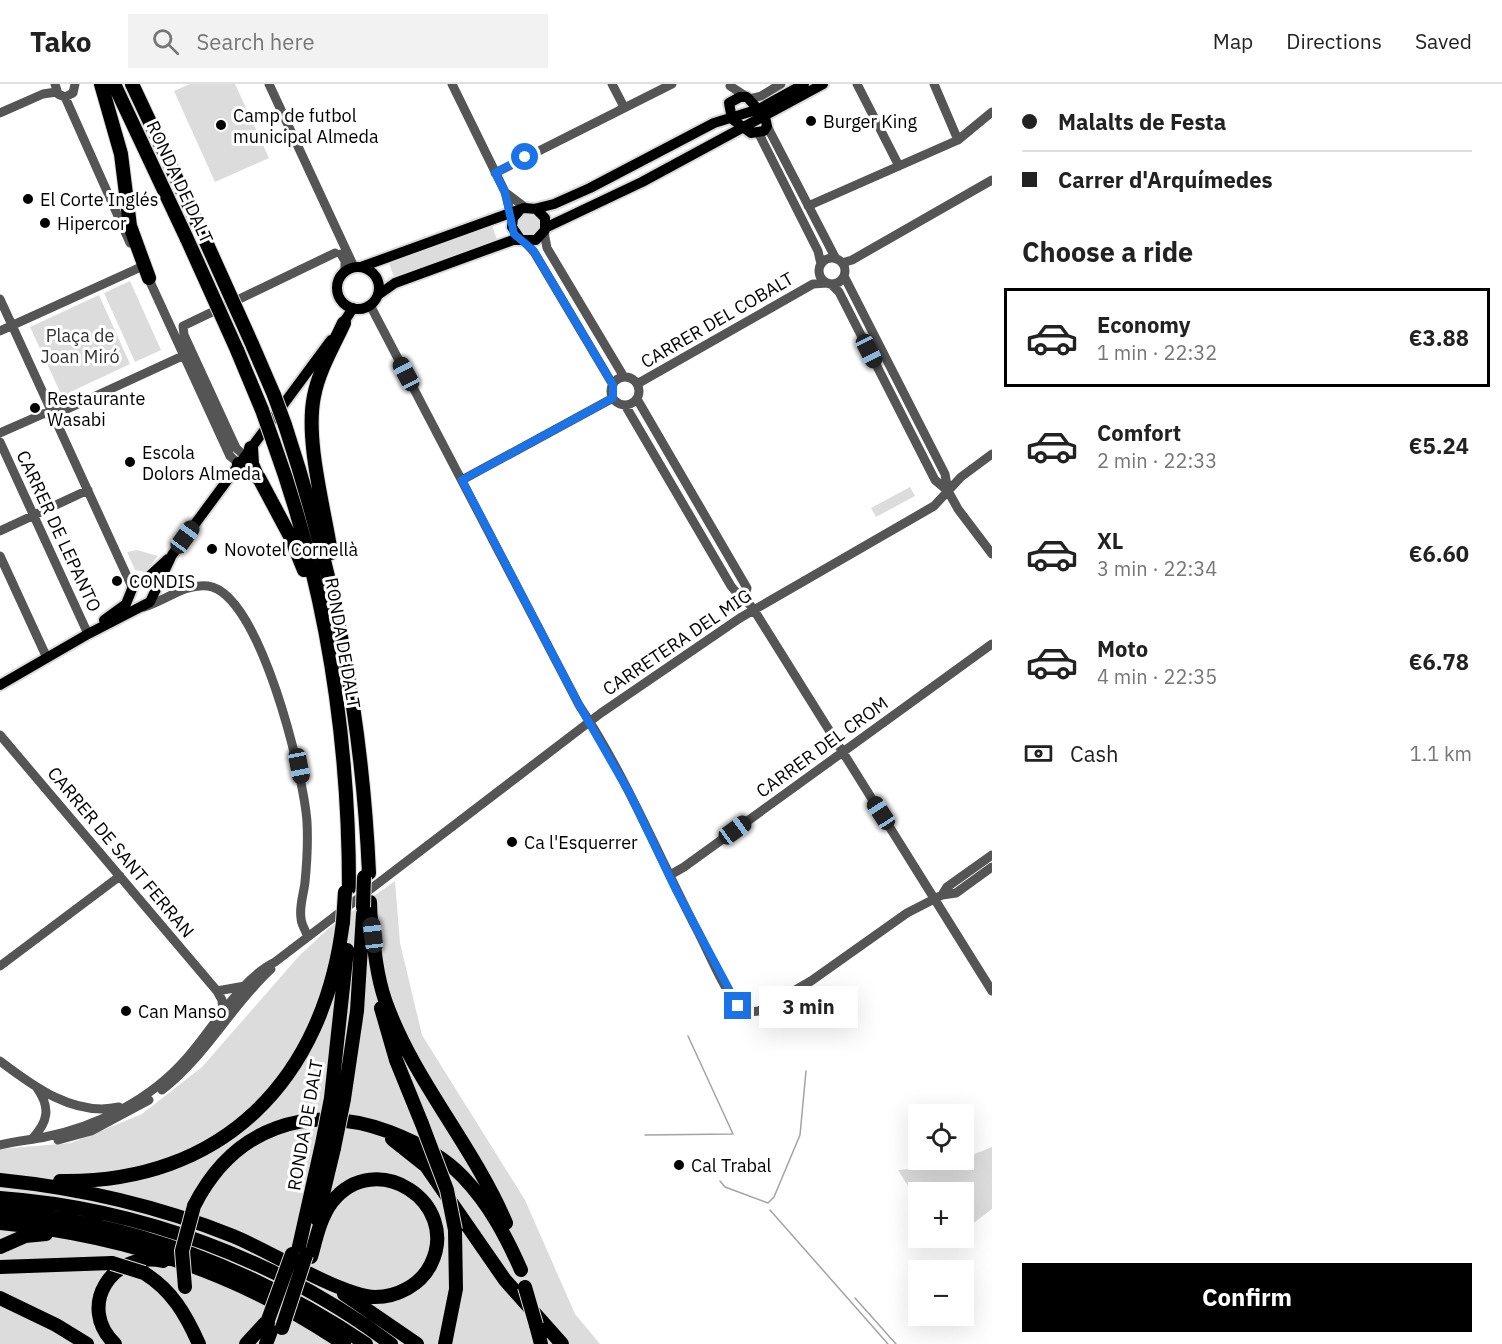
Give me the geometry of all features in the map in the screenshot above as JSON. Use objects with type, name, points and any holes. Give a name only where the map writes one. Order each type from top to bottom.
[{"type":"highway","name":"RONDA DE DALT","points":[[132,84],[252,344],[274,395],[305,484],[341,626],[355,712],[368,909]]},
{"type":"highway","name":"RONDA DE DALT","points":[[108,85],[187,239],[237,350],[273,441],[308,553],[325,630],[336,698],[349,842],[337,1099]]},
{"type":"highway","points":[[108,85],[122,154],[130,226],[149,278]]},
{"type":"highway","points":[[341,626],[312,420],[319,377],[344,323]]},
{"type":"highway","points":[[245,456],[288,532],[303,568],[336,698]]},
{"type":"highway","points":[[245,456],[252,464],[258,478]]},
{"type":"highway","points":[[266,1344],[278,1330],[328,1146],[357,1011],[368,909]]},
{"type":"highway","points":[[368,909],[374,974],[385,1027],[444,1180],[455,1230],[456,1289],[445,1344]]},
{"type":"highway","points":[[368,909],[378,973],[391,1015],[415,1064],[493,1194],[510,1232],[541,1344]]},
{"type":"highway","points":[[0,1179],[93,1181],[134,1175],[188,1156],[235,1129],[278,1088],[310,1039],[331,985],[346,920]]},
{"type":"highway","points":[[200,1344],[184,1287],[183,1251],[194,1206],[209,1180],[226,1160],[267,1131],[300,1121],[335,1119],[357,1123],[390,1132],[421,1146],[462,1176],[494,1217],[521,1270]]},
{"type":"highway","points":[[357,1123],[399,1143],[426,1166],[506,1280],[562,1344]]},
{"type":"highway","points":[[0,1179],[66,1188],[152,1208],[219,1231],[299,1254],[353,1292],[374,1297],[397,1294],[417,1282],[430,1265],[436,1247],[435,1225],[426,1203],[406,1186],[384,1180],[362,1182],[343,1191],[331,1204],[299,1254]]},
{"type":"highway","points":[[0,1198],[61,1206],[151,1226],[216,1247],[279,1283],[366,1344]]},
{"type":"highway","points":[[0,1212],[62,1220],[119,1232],[279,1283],[324,1300],[391,1344]]},
{"type":"highway","points":[[0,1223],[95,1237],[154,1252],[210,1273],[299,1316],[344,1344]]},
{"type":"highway","points":[[0,1247],[36,1234],[95,1237]]},
{"type":"highway","points":[[299,1254],[340,1291],[417,1344]]},
{"type":"highway","points":[[115,1344],[105,1332],[99,1307],[106,1284],[117,1269],[133,1261],[150,1259],[210,1273]]},
{"type":"highway","points":[[0,1267],[112,1263],[144,1273],[165,1288],[176,1301],[200,1344]]},
{"type":"highway","points":[[0,1298],[56,1325],[87,1344]]},
{"type":"highway","points":[[246,1344],[278,1330]]},
{"type":"main road","points":[[804,84],[758,120],[730,116],[554,204],[517,213],[354,269],[339,280],[338,292],[342,301],[353,308],[370,305],[378,295],[395,283],[513,240],[536,240],[545,230],[642,182],[758,120],[823,84]]},
{"type":"main road","points":[[742,128],[730,116],[729,103],[740,97],[748,98],[758,120]]},
{"type":"main road","points":[[517,213],[545,218],[545,230]]},
{"type":"main road","points":[[517,213],[513,231],[522,241]]},
{"type":"main road","points":[[354,269],[371,271],[376,278],[378,295]]},
{"type":"main road","points":[[1,683],[141,607],[153,598],[153,585],[172,555],[353,308]]},
{"type":"main road","points":[[88,634],[129,600],[132,586],[153,585]]},
{"type":"main road","points":[[129,600],[132,605],[141,607]]},
{"type":"street","points":[[66,97],[73,93],[75,84]]},
{"type":"street","points":[[269,84],[354,269]]},
{"type":"street","points":[[452,84],[517,213]]},
{"type":"street","points":[[612,84],[624,107]]},
{"type":"street","points":[[495,173],[672,84]]},
{"type":"street","points":[[740,84],[748,98]]},
{"type":"street","points":[[729,85],[748,98],[761,96],[781,84]]},
{"type":"street","points":[[857,84],[899,166]]},
{"type":"street","points":[[934,84],[958,140]]},
{"type":"street","points":[[729,85],[729,103]]},
{"type":"street","points":[[0,113],[55,88],[66,97],[141,267],[149,278],[167,316],[174,349],[167,363]]},
{"type":"street","points":[[808,206],[958,140],[992,112]]},
{"type":"street","points":[[758,120],[839,261],[844,276],[945,474],[948,491]]},
{"type":"street","points":[[758,120],[818,251],[820,269],[829,284],[839,292],[935,480],[948,491],[992,554]]},
{"type":"street","points":[[820,269],[829,259],[852,260],[992,180]]},
{"type":"street","points":[[505,192],[517,213]]},
{"type":"street","points":[[545,230],[547,248],[624,378],[637,384],[637,399],[747,586],[745,597]]},
{"type":"street","points":[[335,253],[339,238]]},
{"type":"street","points":[[522,241],[533,250],[613,385],[613,398]]},
{"type":"street","points":[[167,316],[176,326],[183,326],[335,253],[340,254],[354,269]]},
{"type":"street","points":[[0,331],[141,267]]},
{"type":"street","name":"CARRER DEL COBALT","points":[[813,284],[820,269]]},
{"type":"street","points":[[829,284],[840,281],[844,276]]},
{"type":"street","name":"CARRER DEL COBALT","points":[[637,384],[813,284],[829,284]]},
{"type":"street","points":[[0,299],[132,586]]},
{"type":"street","points":[[370,305],[738,1006],[749,1012],[767,1007],[811,981],[907,914],[938,898],[956,893],[992,867]]},
{"type":"street","points":[[183,326],[188,353],[228,451],[245,456]]},
{"type":"street","points":[[171,327],[188,353]]},
{"type":"street","points":[[0,433],[52,412],[65,410],[188,353]]},
{"type":"street","points":[[613,385],[624,378]]},
{"type":"street","points":[[462,480],[613,398]]},
{"type":"street","points":[[613,398],[625,405],[736,594],[745,597],[754,610],[938,898],[992,991]]},
{"type":"street","points":[[625,405],[637,399]]},
{"type":"street","name":"CARRER DE LEPANTO","points":[[0,442],[88,634]]},
{"type":"street","name":"CARRETERA DEL MIG","points":[[275,962],[258,972],[177,1069],[153,1090],[130,1105],[90,1124],[0,1145],[47,1142],[91,1131],[122,1117],[154,1097],[196,1059],[256,982],[275,962],[307,935],[590,721],[754,610],[934,506],[948,491],[992,454]]},
{"type":"street","points":[[0,531],[88,490]]},
{"type":"street","points":[[0,556],[47,658]]},
{"type":"street","points":[[153,585],[177,592]]},
{"type":"street","points":[[141,607],[199,585],[216,588],[226,595],[257,644],[278,693],[292,737],[303,788],[306,862],[300,917],[307,935]]},
{"type":"street","name":"CARRER DEL CROM","points":[[670,875],[992,644]]},
{"type":"street","name":"CARRER DE SANT FERRAN","points":[[0,735],[218,991],[223,1004],[223,1014]]},
{"type":"street","points":[[938,898],[946,887],[992,855]]},
{"type":"street","points":[[0,966],[120,876]]},
{"type":"street","points":[[218,991],[256,982]]},
{"type":"street","points":[[0,1061],[36,1086],[63,1101],[87,1109],[112,1109],[130,1105]]},
{"type":"street","points":[[32,1139],[42,1129],[47,1118],[45,1102],[36,1086]]},
{"type":"green space","name":"Camp de futbol municipal Almeda","points":[[190,84],[235,84],[269,158],[215,182],[174,91]]},
{"type":"green space","points":[[528,214],[536,217],[539,225],[536,233],[528,236],[520,233],[517,225],[520,217]]},
{"type":"green space","points":[[492,225],[497,240],[394,277],[389,263]]},
{"type":"green space","points":[[130,281],[161,350],[135,362],[104,293]]},
{"type":"green space","name":"Plaça de Joan Miró","points":[[99,295],[130,364],[62,396],[30,327]]},
{"type":"green space","points":[[910,487],[915,496],[876,517],[871,508]]},
{"type":"green space","points":[[137,550],[158,556],[145,572],[135,570],[127,552]]},
{"type":"green space","points":[[395,881],[400,943],[422,1035],[525,1200],[575,1314],[600,1344],[0,1344],[0,1149],[71,1143],[142,1114],[202,1067],[299,956],[329,928]]},
{"type":"green space","points":[[992,1147],[992,1209],[974,1223],[974,1182],[908,1182],[908,1186],[898,1170],[974,1170],[974,1154]]},
{"type":"waterway","points":[[645,1135],[733,1134],[688,1036]]},
{"type":"waterway","points":[[720,1181],[725,1187],[768,1203],[774,1197],[800,1135],[806,1071]]},
{"type":"waterway","points":[[770,1210],[888,1344]]},
{"type":"waterway","points":[[855,1298],[896,1344]]},
{"type":"place","name":"Burger King","points":[[811,121]]},
{"type":"place","name":"Camp de futbol municipal Almeda","points":[[221,125]]},
{"type":"place","name":"El Corte Inglés","points":[[28,199]]},
{"type":"place","name":"Hipercor","points":[[45,223]]},
{"type":"place","name":"Restaurante Wasabi","points":[[35,408]]},
{"type":"place","name":"Escola Dolors Almeda","points":[[130,462]]},
{"type":"place","name":"Novotel Cornellà","points":[[212,549]]},
{"type":"place","name":"CONDIS","points":[[117,581]]},
{"type":"place","name":"Ca l'Esquerrer","points":[[512,842]]},
{"type":"place","name":"Can Manso","points":[[126,1011]]},
{"type":"place","name":"Cal Trabal","points":[[679,1165]]},
{"type":"route","points":[[525,157],[495,173],[505,192],[513,231],[533,250],[613,385],[611,390],[613,398],[462,480],[579,705],[599,735],[630,794],[666,865],[675,888],[738,1006]]}]
